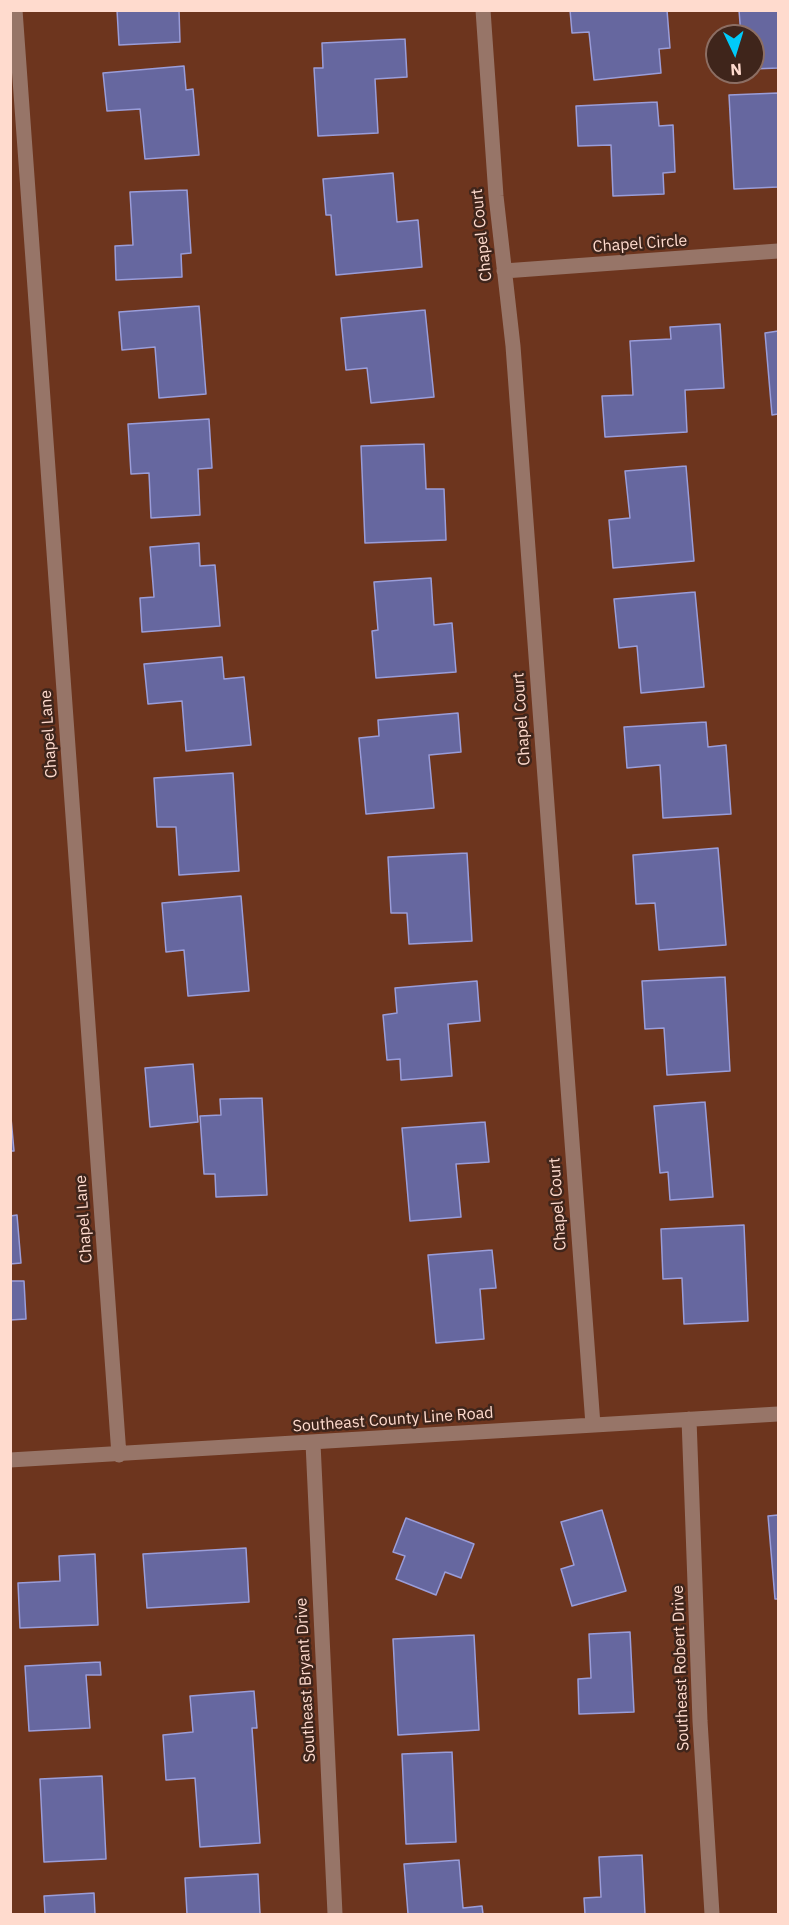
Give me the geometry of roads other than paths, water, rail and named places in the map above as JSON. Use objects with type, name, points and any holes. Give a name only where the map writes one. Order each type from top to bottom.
[{"type":"street","name":"Chapel Lane","points":[[15,10],[119,1455]]},
{"type":"street","name":"Chapel Court","points":[[483,10],[496,196],[513,346],[593,1425]]},
{"type":"street","name":"Chapel Circle","points":[[504,271],[778,251]]},
{"type":"street","name":"Southeast County Line Road","points":[[10,1460],[778,1414]]},
{"type":"street","name":"Southeast Robert Drive","points":[[689,1419],[700,1721],[712,1914]]},
{"type":"street","name":"Southeast Bryant Drive","points":[[313,1443],[335,1914]]}]
